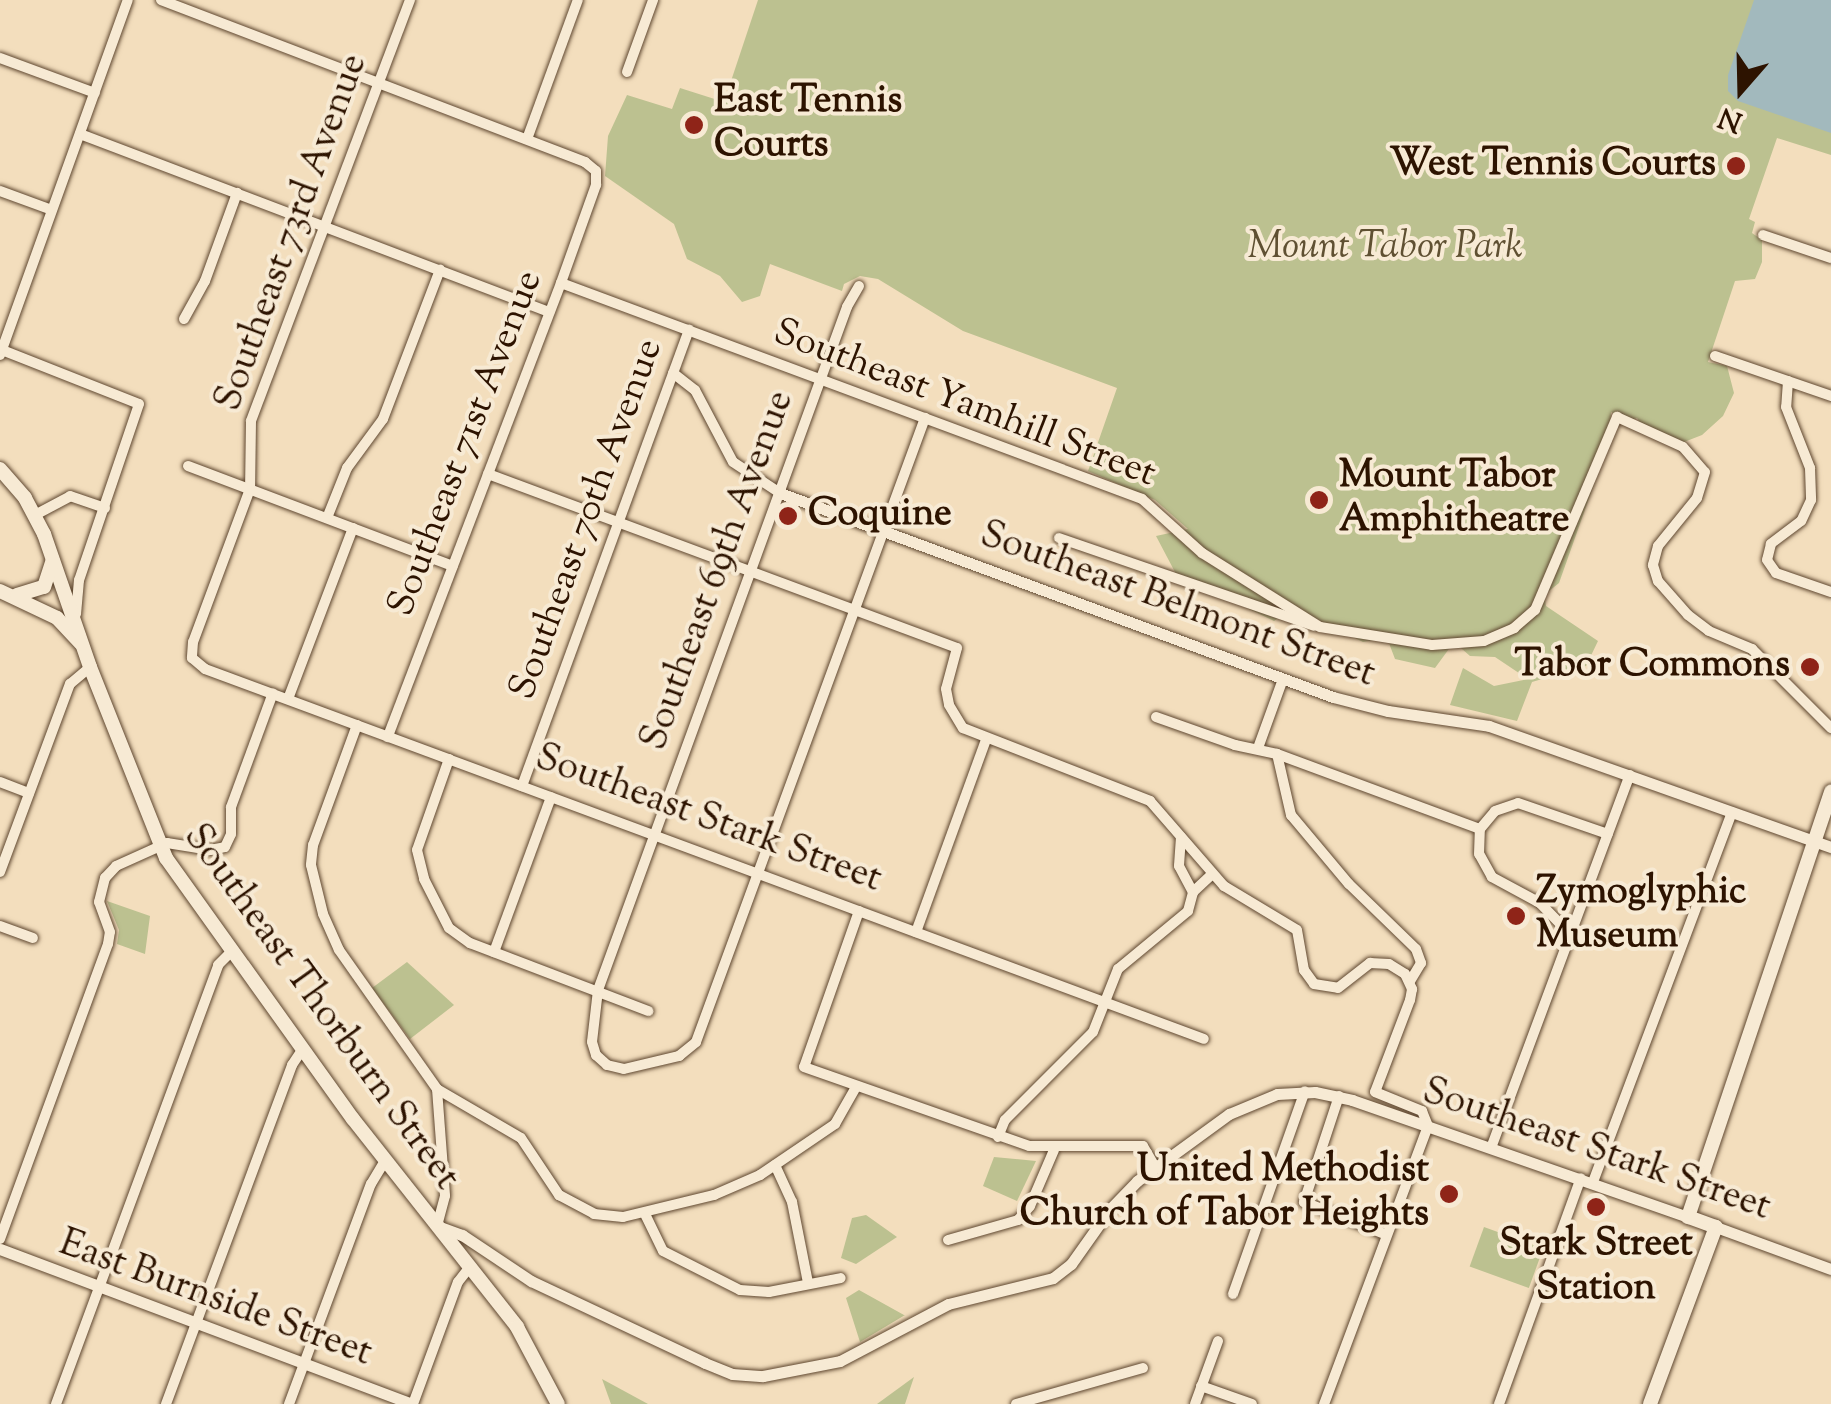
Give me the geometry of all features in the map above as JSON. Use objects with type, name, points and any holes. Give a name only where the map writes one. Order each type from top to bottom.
[{"type":"main road","name":"Southeast Thorburn Street","points":[[0,469],[35,515],[53,557],[90,667],[160,846],[302,1050],[438,1226]]},
{"type":"main road","points":[[5,593],[44,586],[52,575],[53,557]]},
{"type":"main road","points":[[5,593],[57,618],[84,650]]},
{"type":"main road","points":[[1688,1217],[1831,791]]},
{"type":"main road","name":"Southeast Stark Street","points":[[1688,1217],[1716,1227]]},
{"type":"main road","points":[[438,1226],[517,1327],[558,1404]]},
{"type":"main road","points":[[1650,1404],[1716,1227]]},
{"type":"street","points":[[76,616],[79,580],[139,404],[1,352],[5,326],[52,210],[128,0]]},
{"type":"street","points":[[162,0],[526,140],[575,1]]},
{"type":"street","name":"Southeast 73rd Avenue","points":[[192,658],[193,642],[250,489],[252,421],[410,0]]},
{"type":"street","points":[[627,72],[653,0]]},
{"type":"street","points":[[0,58],[95,92]]},
{"type":"street","points":[[80,134],[550,312]]},
{"type":"street","name":"Southeast 71st Avenue","points":[[388,736],[596,185],[596,171],[585,162],[526,140]]},
{"type":"street","points":[[0,191],[52,210]]},
{"type":"street","points":[[184,319],[204,281],[237,194]]},
{"type":"street","points":[[1763,235],[1831,258]]},
{"type":"street","points":[[328,518],[347,468],[384,419],[440,270]]},
{"type":"street","name":"Southeast Yamhill Street","points":[[561,283],[1142,499],[1202,553],[1280,598],[1320,627],[1453,647],[1484,642],[1519,625],[1548,588],[1617,417],[1683,447],[1704,472],[1697,498],[1658,546],[1653,566],[1658,581],[1708,631],[1752,650],[1831,728]]},
{"type":"street","name":"Southeast 69th Avenue","points":[[758,874],[692,1047],[680,1056],[615,1068],[596,1055],[592,1042],[598,990],[820,380],[858,286]]},
{"type":"street","name":"Southeast 70th Avenue","points":[[522,786],[689,330]]},
{"type":"street","points":[[1715,356],[1831,396]]},
{"type":"street","name":"Southeast Belmont Street","points":[[673,373],[695,390],[734,462],[780,493],[1282,679],[1364,706],[1489,726],[1831,847]]},
{"type":"street","points":[[1788,381],[1786,408],[1810,468],[1811,500],[1801,521],[1771,544],[1767,560],[1776,573],[1831,592]]},
{"type":"street","points":[[758,874],[925,418]]},
{"type":"street","points":[[188,466],[453,566]]},
{"type":"street","points":[[488,474],[958,648],[947,677],[950,705],[963,728],[1150,801],[1224,886],[1297,930],[1304,970],[1314,984],[1338,988],[1363,965],[1378,962],[1398,969],[1410,981]]},
{"type":"street","points":[[35,515],[70,496],[105,508]]},
{"type":"street","points":[[288,699],[353,528]]},
{"type":"street","points":[[1058,538],[1294,622],[1320,627]]},
{"type":"street","name":"Southeast Stark Street","points":[[192,658],[206,668],[449,760],[1204,1039]]},
{"type":"street","points":[[0,872],[70,684],[90,667]]},
{"type":"street","points":[[1258,748],[1282,679]]},
{"type":"street","points":[[0,1239],[108,944],[110,932],[98,902],[105,878],[116,866],[174,842],[210,850],[225,848],[231,834],[231,807],[272,693]]},
{"type":"street","points":[[1156,716],[1235,745],[1277,754],[1480,829]]},
{"type":"street","points":[[357,725],[313,845],[312,872],[339,950],[437,1089],[521,1138],[546,1182],[580,1209],[605,1216],[646,1214],[739,1186],[835,1124],[856,1086]]},
{"type":"street","points":[[916,932],[986,740]]},
{"type":"street","points":[[1277,754],[1291,815],[1349,884],[1416,949],[1421,963],[1410,981],[1410,1000],[1375,1092],[1422,1111],[1428,1126],[1324,1404]]},
{"type":"street","points":[[449,760],[418,844],[418,856],[436,907],[450,928],[461,938],[494,952],[648,1011]]},
{"type":"street","points":[[1491,1148],[1630,775]]},
{"type":"street","points":[[0,782],[29,793]]},
{"type":"street","points":[[494,952],[551,797]]},
{"type":"street","points":[[1571,935],[1540,903],[1492,877],[1479,854],[1480,829],[1494,811],[1518,803],[1608,834]]},
{"type":"street","points":[[1498,1404],[1732,812]]},
{"type":"street","points":[[1181,837],[1179,866],[1194,892]]},
{"type":"street","points":[[998,1136],[1005,1120],[1093,1032],[1118,969],[1188,912],[1194,892],[1212,874]]},
{"type":"street","points":[[860,911],[804,1067],[998,1136],[1054,1150],[1137,1145],[1151,1154],[1155,1168]]},
{"type":"street","points":[[0,926],[32,938]]},
{"type":"street","points":[[56,1404],[218,964],[231,952]]},
{"type":"street","points":[[166,1404],[292,1065],[302,1050]]},
{"type":"street","points":[[437,1089],[445,1196],[438,1226]]},
{"type":"street","points":[[1233,1294],[1305,1091]]},
{"type":"street","name":"Southeast Thorburn Street","points":[[438,1226],[462,1235],[530,1281],[659,1342],[732,1374],[763,1376],[840,1361],[948,1304],[1053,1278],[1071,1264],[1117,1200],[1239,1109],[1264,1097],[1305,1091],[1339,1096]]},
{"type":"street","points":[[1339,1096],[1304,1202],[1387,1234]]},
{"type":"street","name":"Southeast Stark Street","points":[[1339,1096],[1688,1217]]},
{"type":"street","points":[[948,1240],[1018,1220],[1030,1206],[1054,1150]]},
{"type":"street","points":[[289,1404],[371,1184],[385,1161]]},
{"type":"street","points":[[775,1165],[792,1202],[808,1284]]},
{"type":"street","points":[[646,1214],[663,1251],[729,1286],[769,1292],[841,1278]]},
{"type":"street","name":"Southeast Stark Street","points":[[1716,1227],[1831,1269]]},
{"type":"street","name":"East Burnside Street","points":[[0,1249],[412,1404]]},
{"type":"street","points":[[412,1404],[458,1282],[469,1268]]},
{"type":"street","points":[[1195,1404],[1218,1341]]},
{"type":"street","points":[[1016,1404],[1142,1368]]},
{"type":"street","points":[[1202,1386],[1252,1404]]},
{"type":"street","points":[[1076,1404],[1079,1389]]},
{"type":"green space","name":"Mount Tabor Park","points":[[758,0],[1831,0],[1831,155],[1777,138],[1749,219],[1755,222],[1752,233],[1762,240],[1762,262],[1755,279],[1735,281],[1708,362],[1727,366],[1734,393],[1723,416],[1702,435],[1679,444],[1646,432],[1637,418],[1627,422],[1611,412],[1609,442],[1559,583],[1544,595],[1546,606],[1598,641],[1586,666],[1532,682],[1517,721],[1450,705],[1463,668],[1494,686],[1528,679],[1495,657],[1470,656],[1454,642],[1435,668],[1395,659],[1387,638],[1363,642],[1293,608],[1274,621],[1176,574],[1156,536],[1188,529],[1155,500],[1088,471],[1117,388],[963,331],[878,279],[860,276],[844,284],[842,291],[770,264],[760,296],[742,302],[720,276],[687,259],[674,224],[605,176],[608,136],[627,95],[672,109],[680,88],[724,102]]},
{"type":"green space","points":[[107,901],[150,916],[145,954],[117,944],[119,930]]},
{"type":"green space","points":[[407,962],[454,1005],[410,1039],[372,988]]},
{"type":"green space","points":[[994,1157],[1036,1161],[1017,1201],[983,1186]]},
{"type":"green space","points":[[866,1215],[897,1237],[856,1264],[841,1258],[852,1218]]},
{"type":"green space","points":[[1484,1227],[1543,1249],[1529,1288],[1470,1266]]},
{"type":"green space","points":[[859,1290],[905,1315],[860,1342],[846,1298]]},
{"type":"green space","points":[[914,1377],[905,1404],[877,1404]]},
{"type":"green space","points":[[602,1379],[648,1404],[611,1404]]},
{"type":"water","points":[[1754,0],[1831,0],[1831,133],[1738,101],[1728,91],[1728,75]]},
{"type":"place","name":"East Tennis Courts","points":[[694,125]]},
{"type":"place","name":"West Tennis Courts","points":[[1736,166]]},
{"type":"place","name":"Mount Tabor Amphitheatre","points":[[1319,500]]},
{"type":"place","name":"Coquine","points":[[788,516]]},
{"type":"place","name":"Tabor Commons","points":[[1810,667]]},
{"type":"place","name":"Zymoglyphic Museum","points":[[1516,916]]},
{"type":"place","name":"United Methodist Church of Tabor Heights","points":[[1449,1194]]},
{"type":"place","name":"Stark Street Station","points":[[1596,1207]]}]
